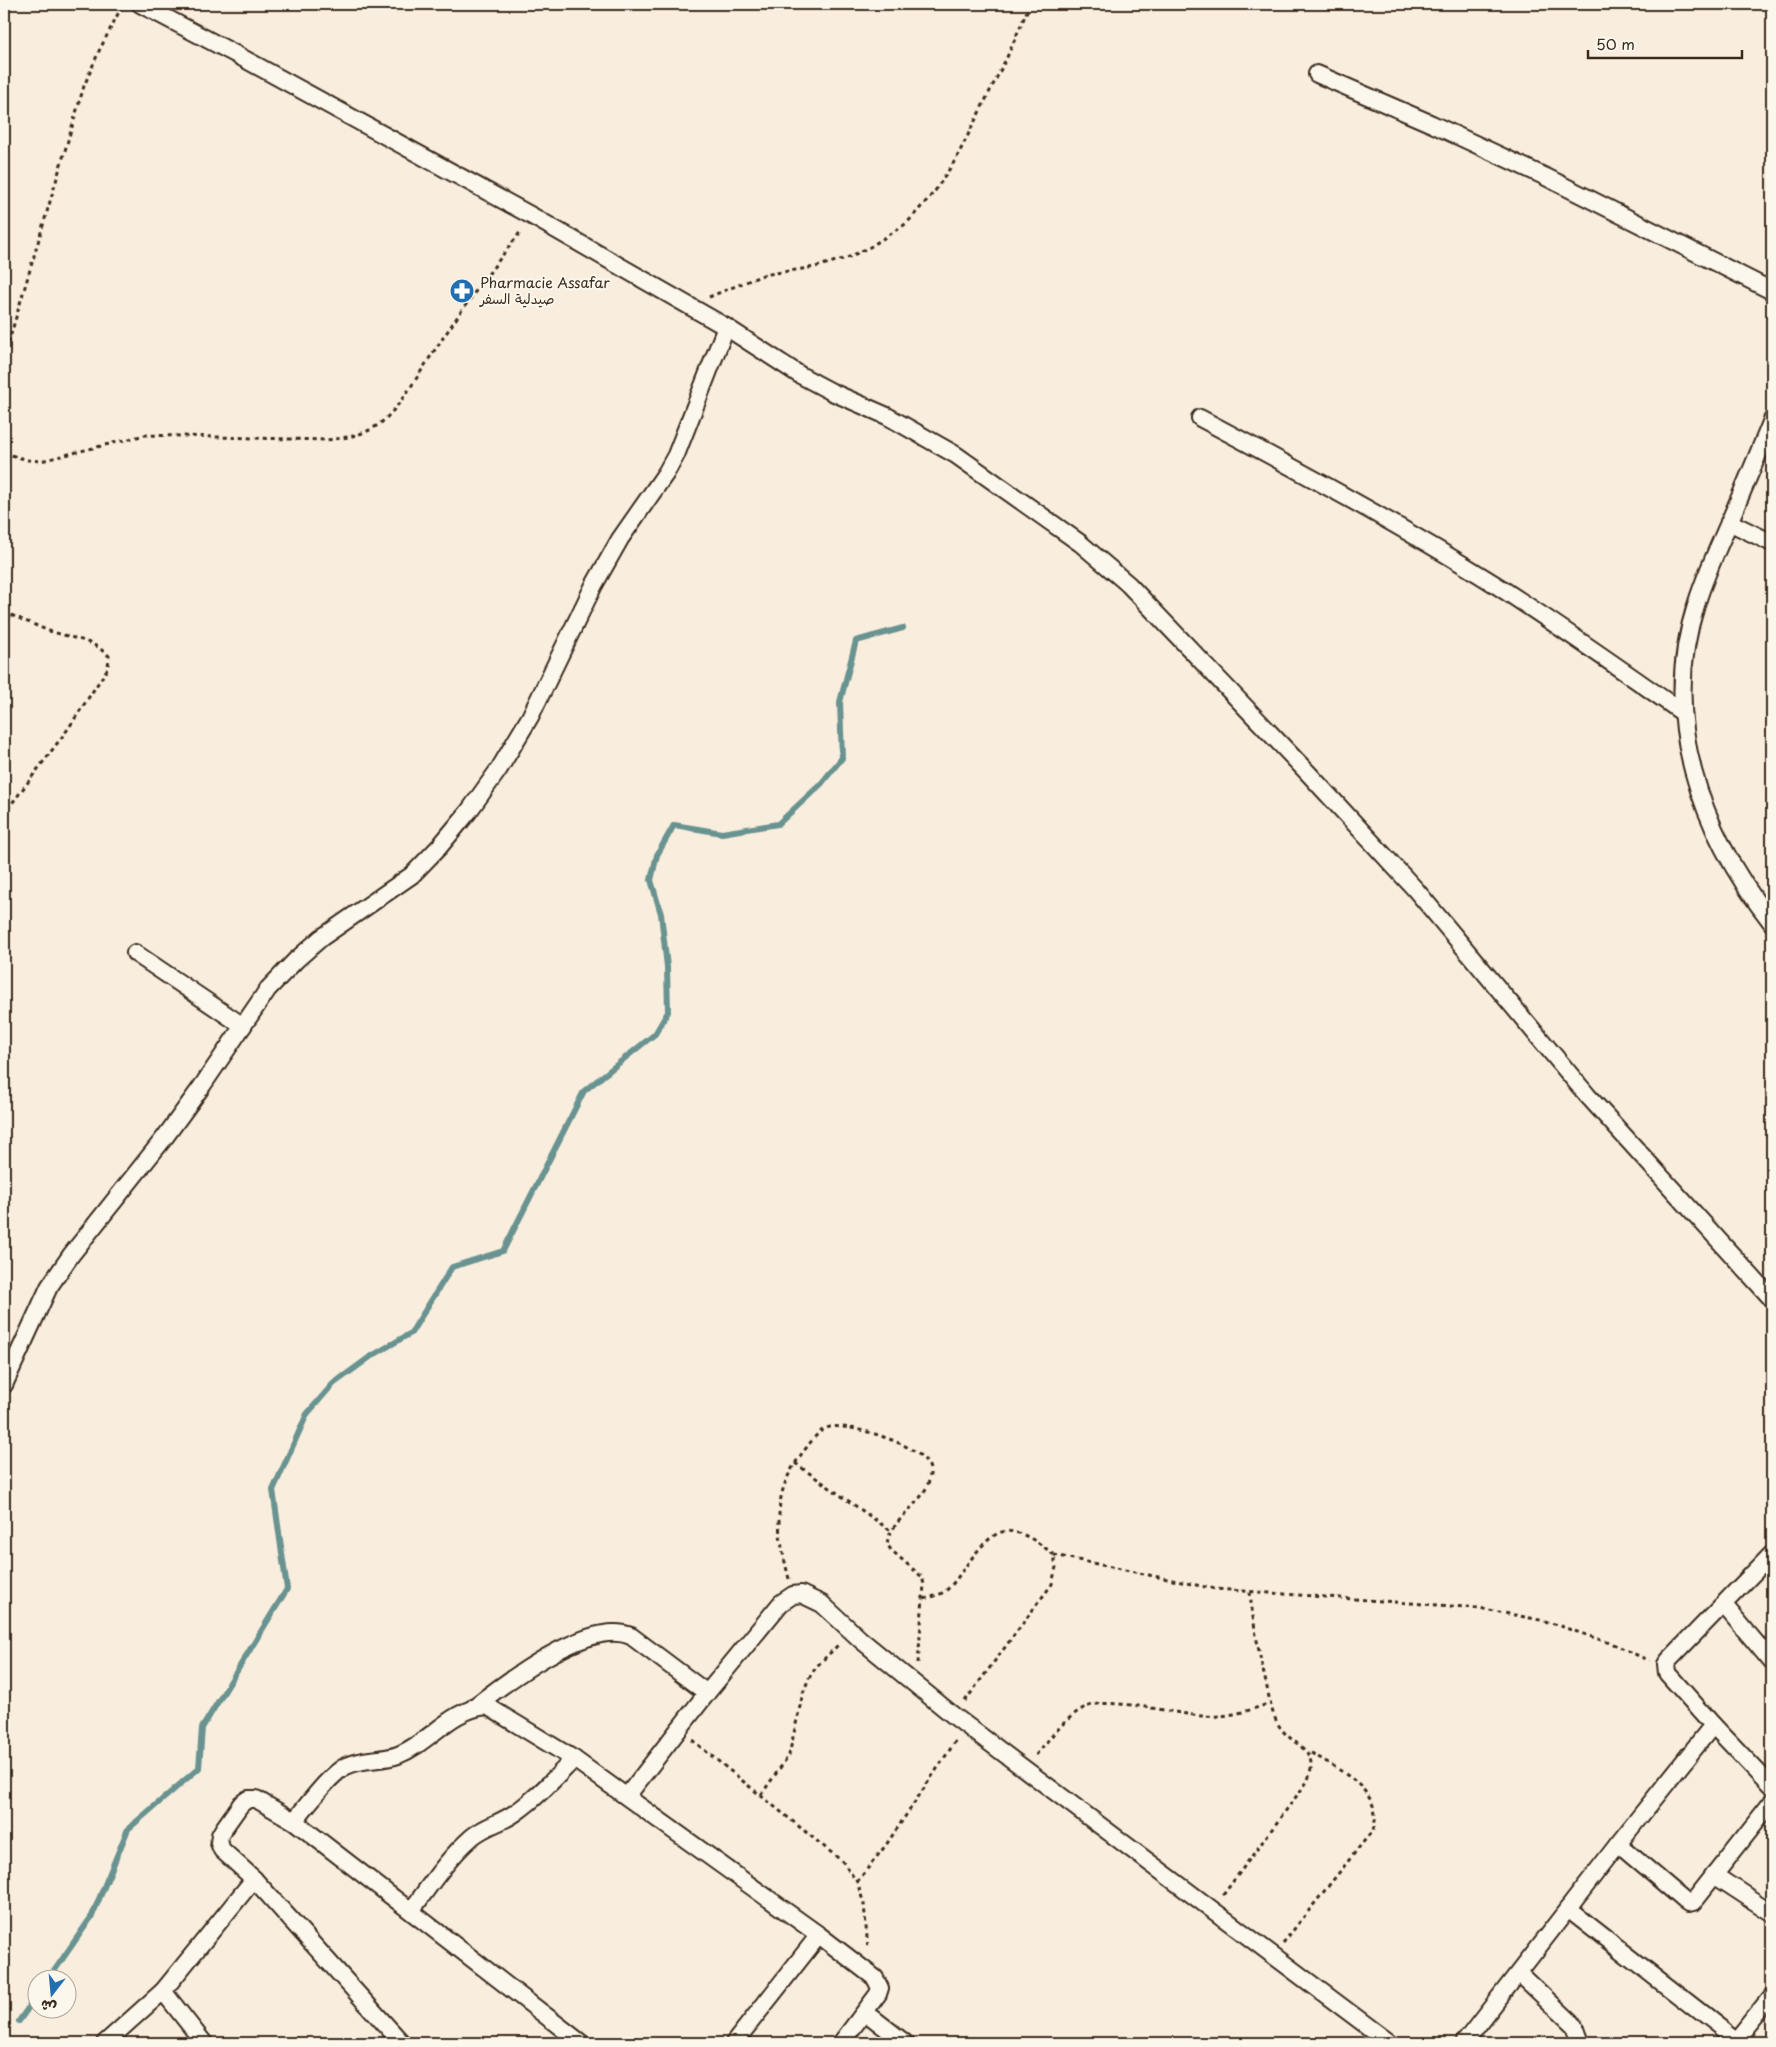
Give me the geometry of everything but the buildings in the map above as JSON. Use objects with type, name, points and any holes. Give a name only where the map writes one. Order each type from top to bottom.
[{"type":"street","points":[[140,4],[532,216],[726,327],[800,375],[832,392],[888,416],[956,455],[1080,543],[1128,584],[1309,774],[1415,890],[1587,1095],[1772,1299]]},
{"type":"street","points":[[1317,74],[1432,124],[1546,177],[1772,291]]},
{"type":"street","points":[[4,1385],[49,1287],[71,1255],[165,1136],[268,989],[321,938],[390,891],[419,868],[469,811],[499,769],[530,717],[594,585],[620,539],[666,473],[676,454],[726,327]]},
{"type":"street","points":[[1200,418],[1399,526],[1496,585],[1590,647],[1683,713]]},
{"type":"street","points":[[1772,420],[1696,603],[1683,675],[1683,713],[1687,749],[1709,820],[1733,865],[1772,922]]},
{"type":"street","points":[[1729,522],[1772,543]]},
{"type":"street","points":[[135,953],[243,1026]]},
{"type":"street","points":[[1772,1554],[1669,1660],[1666,1668],[1667,1673],[1713,1725],[1772,1787]]},
{"type":"street","points":[[627,1796],[707,1693],[781,1603],[793,1595],[801,1594],[822,1604],[917,1687],[1390,2043]]},
{"type":"street","points":[[1724,1605],[1772,1662]]},
{"type":"street","points":[[294,1821],[336,1773],[346,1766],[357,1762],[378,1760],[398,1755],[416,1746],[447,1721],[474,1707],[501,1686],[570,1644],[594,1635],[625,1633],[631,1636],[707,1693]]},
{"type":"street","points":[[474,1707],[487,1706],[574,1759],[819,1936],[878,1983],[878,1994],[842,2043]]},
{"type":"street","points":[[1464,2043],[1713,1725]]},
{"type":"street","points":[[411,1911],[430,1884],[461,1847],[487,1827],[504,1820],[524,1806],[574,1759]]},
{"type":"street","points":[[402,2043],[254,1880],[222,1850],[219,1843],[220,1835],[241,1804],[248,1799],[256,1799],[294,1821],[581,2043]]},
{"type":"street","points":[[1618,1844],[1688,1903],[1693,1902],[1772,1802]]},
{"type":"street","points":[[1714,1875],[1772,1913]]},
{"type":"street","points":[[105,2043],[163,1991],[254,1880]]},
{"type":"street","points":[[1568,1909],[1736,2042],[1772,1997]]},
{"type":"street","points":[[734,2043],[819,1936]]},
{"type":"street","points":[[1519,1973],[1575,2026],[1580,2043]]},
{"type":"street","points":[[163,1991],[204,2043]]},
{"type":"street","points":[[865,2012],[905,2043]]},
{"type":"path","points":[[4,358],[84,86],[123,4]]},
{"type":"path","points":[[687,305],[763,275],[815,267],[847,258],[870,247],[907,223],[935,191],[956,159],[1008,55],[1030,4]]},
{"type":"path","points":[[4,453],[28,460],[42,460],[145,435],[326,440],[347,438],[363,433],[381,422],[394,409],[449,328],[532,216]]},
{"type":"path","points":[[4,612],[37,626],[98,647],[109,656],[108,668],[68,729],[4,814]]},
{"type":"path","points":[[793,1595],[780,1539],[779,1500],[788,1474],[819,1432],[830,1427],[850,1429],[882,1437],[918,1452],[927,1461],[930,1470],[928,1482],[922,1495],[891,1531],[887,1544],[891,1550],[922,1577],[924,1584],[917,1687]]},
{"type":"path","points":[[795,1463],[891,1531]]},
{"type":"path","points":[[924,1599],[943,1592],[951,1586],[987,1541],[997,1534],[1008,1532],[1040,1543],[1054,1555],[1215,1589],[1479,1608],[1554,1624],[1616,1645],[1666,1668]]},
{"type":"path","points":[[857,1882],[891,1838],[960,1720],[1052,1584],[1056,1567],[1054,1555]]},
{"type":"path","points":[[1250,1592],[1254,1631],[1270,1703],[1277,1722],[1286,1734],[1308,1751],[1333,1766],[1368,1794],[1373,1801],[1376,1813],[1374,1830],[1273,1956]]},
{"type":"path","points":[[761,1795],[789,1755],[803,1693],[809,1678],[816,1667],[851,1631]]},
{"type":"path","points":[[1025,1768],[1070,1719],[1085,1707],[1099,1703],[1121,1704],[1205,1716],[1222,1716],[1250,1710],[1270,1703]]},
{"type":"path","points":[[679,1729],[843,1862],[857,1882],[864,1904],[868,1950]]},
{"type":"path","points":[[1212,1909],[1307,1782],[1312,1760],[1308,1751]]},
{"type":"waterway","points":[[55,1970],[92,1916],[128,1829],[199,1768],[202,1728],[287,1589],[273,1490],[307,1414],[333,1384],[370,1357],[411,1333],[452,1267],[503,1251],[584,1091],[655,1034],[668,1012],[667,967],[661,914],[651,880],[657,855],[674,825],[722,833],[778,824],[821,784],[842,758],[840,702],[856,641],[903,628]]},
{"type":"waterway","points":[[19,2021],[28,2008]]},
{"type":"place","name":"Pharmacie Assafar صيدلية السفر","points":[[462,291]]}]
